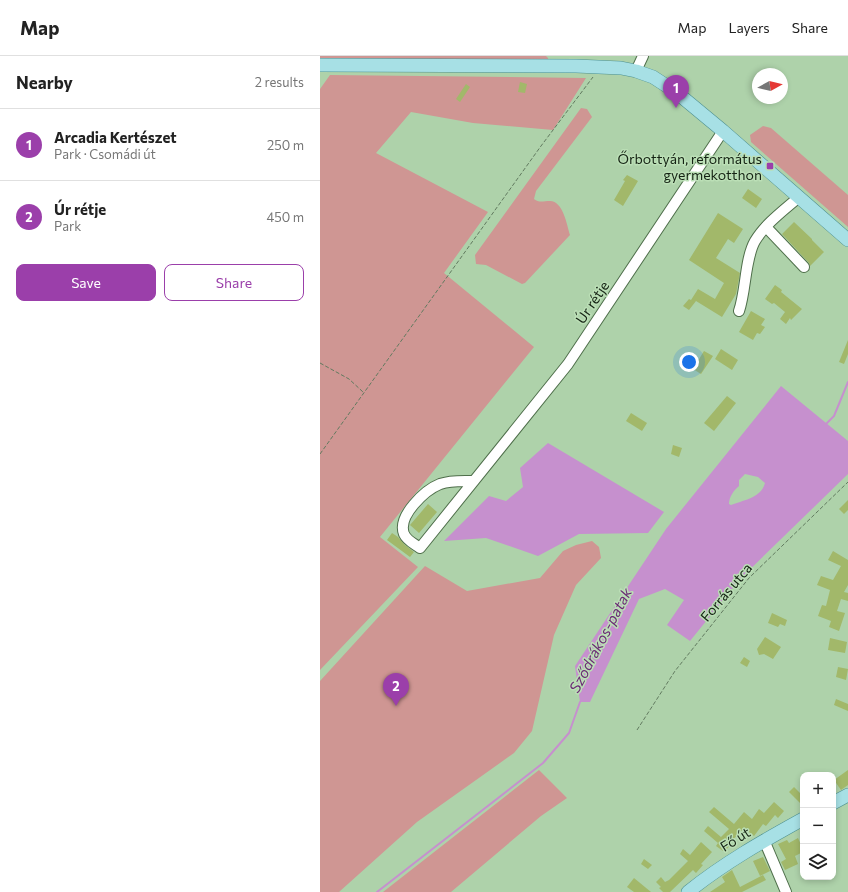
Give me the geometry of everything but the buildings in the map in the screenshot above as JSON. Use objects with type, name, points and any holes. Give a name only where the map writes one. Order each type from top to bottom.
[{"type":"main road","points":[[320,65],[601,67],[636,70],[653,77],[676,92],[848,240]]},
{"type":"main road","points":[[836,801],[848,795]]},
{"type":"main road","name":"Fő út","points":[[688,892],[713,872],[764,840],[800,821]]},
{"type":"street","points":[[636,70],[643,56]]},
{"type":"street","name":"Úr rétje","points":[[474,481],[450,481],[425,492],[408,513],[403,522],[405,536],[420,548],[474,481],[568,364],[723,131]]},
{"type":"street","points":[[739,311],[752,247],[760,233],[799,197]]},
{"type":"street","points":[[766,227],[804,267]]},
{"type":"street","points":[[764,840],[786,892]]},
{"type":"path","points":[[320,454],[363,392],[541,146],[601,67]]},
{"type":"path","points":[[320,363],[349,378],[363,392]]},
{"type":"path","name":"Forrás utca","points":[[637,730],[675,671],[749,578],[848,482]]},
{"type":"shaded area","points":[[320,56],[546,56],[548,60],[320,59]]},
{"type":"shaded area","points":[[330,75],[586,78],[553,130],[473,123],[411,112],[376,153],[488,212],[444,273],[534,347],[380,537],[418,567],[320,670],[320,89]]},
{"type":"shaded area","points":[[581,108],[587,109],[592,117],[536,191],[534,199],[539,201],[554,202],[558,205],[564,214],[570,235],[525,283],[522,284],[486,265],[476,264],[475,255]]},
{"type":"shaded area","points":[[763,126],[771,128],[848,195],[848,227],[751,142],[750,135]]},
{"type":"shaded area","points":[[592,541],[599,547],[601,558],[576,585],[554,635],[532,731],[514,753],[417,822],[339,892],[320,892],[320,681],[425,566],[467,591],[540,578],[563,551],[576,545]]},
{"type":"shaded area","points":[[539,770],[567,798],[541,816],[451,892],[383,892]]},
{"type":"water","points":[[781,386],[848,441],[848,474],[741,578],[690,641],[667,625],[684,600],[665,589],[639,599],[590,702],[580,702],[575,666],[666,529]],"holes":[[[745,474],[758,477],[765,483],[760,492],[746,500],[731,505],[729,504],[732,494],[739,486],[739,480]]]},
{"type":"water","points":[[548,443],[664,512],[648,533],[579,534],[538,556],[486,538],[444,541],[489,496],[506,501],[523,487],[520,468]]},
{"type":"waterway","name":"Sződrákos-patak","points":[[826,424],[834,416],[848,382]]},
{"type":"waterway","name":"Sződrákos-patak","points":[[377,892],[543,763],[569,733],[580,702]]},
{"type":"place","name":"Arcadia Kertészet","points":[[676,108]]},
{"type":"place","name":"Őrbottyán, református gyermekotthon","points":[[770,166]]},
{"type":"place","name":"Úr rétje","points":[[396,706]]}]
